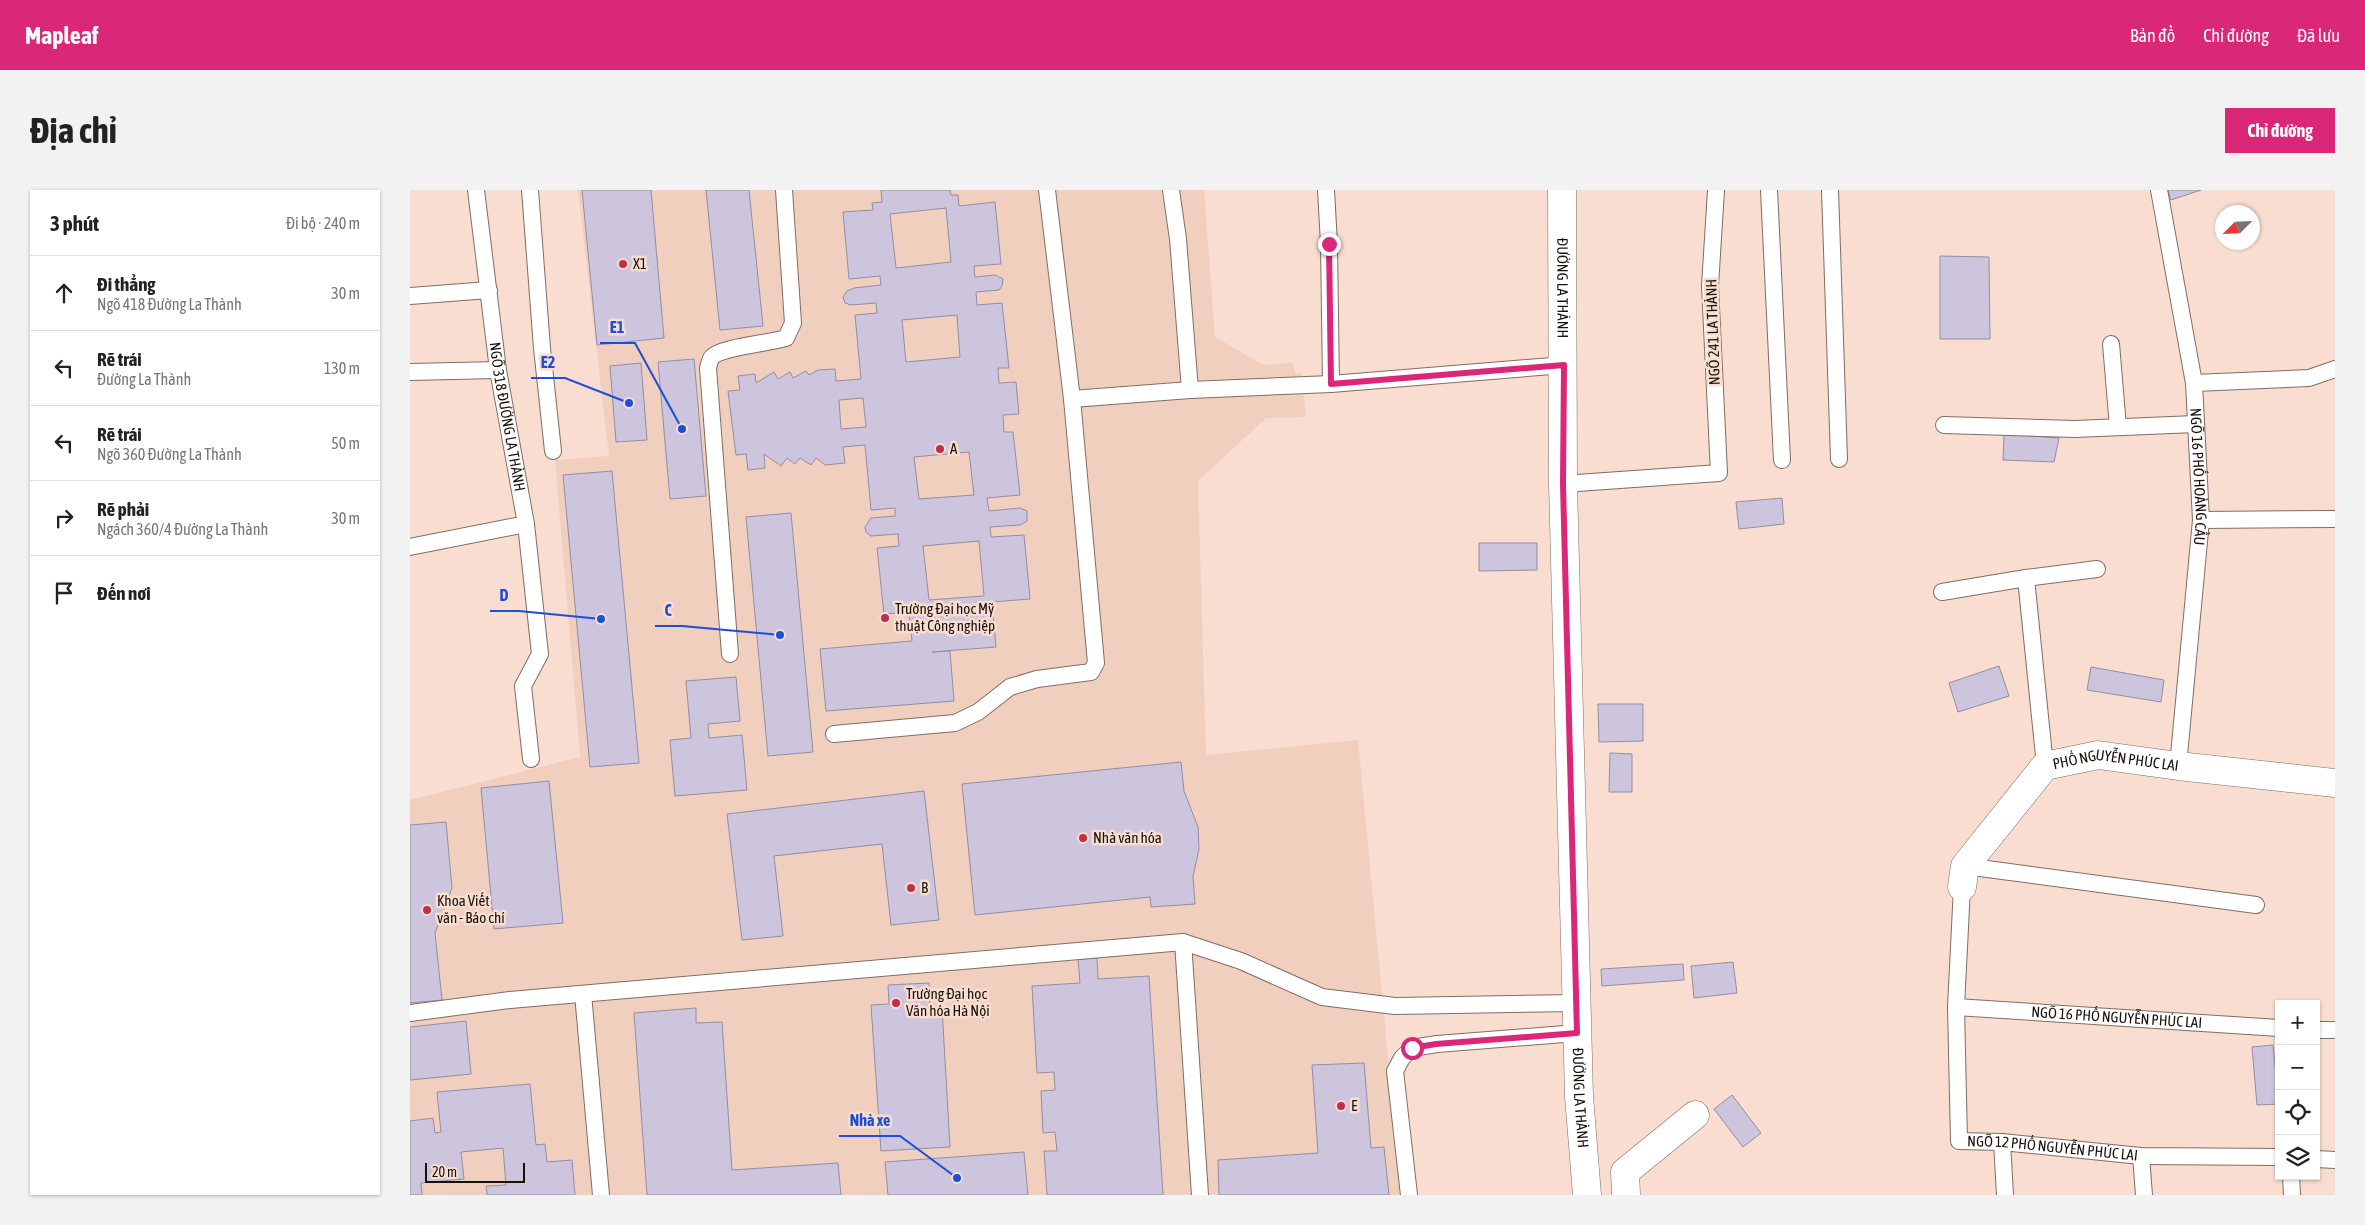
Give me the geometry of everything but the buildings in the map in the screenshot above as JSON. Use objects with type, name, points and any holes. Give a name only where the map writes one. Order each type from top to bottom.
[{"type":"street","name":"ĐƯỜNG LA THÀNH","points":[[1562,190],[1563,484],[1579,1096],[1587,1195]]},
{"type":"street","name":"PHỐ NGUYỄN PHÚC LAI","points":[[1964,877],[2045,766],[2098,754],[2178,766],[2335,783]]},
{"type":"street","points":[[1626,1195],[1625,1172],[1695,1115]]},
{"type":"lane","name":"NGÕ 318 ĐƯỜNG LA THÀNH","points":[[476,190],[498,370],[526,524],[540,654],[523,686],[531,759]]},
{"type":"lane","points":[[530,190],[542,348],[553,452]]},
{"type":"lane","points":[[730,654],[708,368],[712,357],[724,351],[786,338],[793,323],[784,190]]},
{"type":"lane","points":[[834,734],[955,723],[978,712],[1010,687],[1037,679],[1091,672],[1096,663],[1072,399],[1047,190]]},
{"type":"lane","points":[[1171,190],[1178,239],[1190,390]]},
{"type":"lane","points":[[1326,190],[1329,244],[1331,384]]},
{"type":"lane","name":"NGÕ 241 LA THÀNH","points":[[1563,484],[1719,473],[1710,286],[1716,190]]},
{"type":"lane","points":[[1769,190],[1782,460]]},
{"type":"lane","points":[[1830,190],[1839,459]]},
{"type":"lane","name":"NGÕ 16 PHỐ HOÀNG CẦU","points":[[2159,190],[2194,383],[2201,520],[2178,766]]},
{"type":"lane","points":[[410,296],[489,290]]},
{"type":"lane","points":[[2111,344],[2118,427]]},
{"type":"lane","points":[[1072,399],[1190,390],[1331,384],[1564,365]]},
{"type":"lane","points":[[2194,383],[2309,378],[2335,369]]},
{"type":"lane","points":[[410,372],[498,370]]},
{"type":"lane","points":[[1944,425],[2075,428],[2196,424]]},
{"type":"lane","points":[[2201,520],[2335,520]]},
{"type":"lane","points":[[410,548],[526,524]]},
{"type":"lane","points":[[1942,592],[2026,578],[2098,569]]},
{"type":"lane","points":[[2026,578],[2045,766]]},
{"type":"lane","points":[[1964,877],[2256,905]]},
{"type":"lane","name":"NGÕ 12 PHỐ NGUYỄN PHÚC LAI","points":[[1964,877],[1956,1007],[1959,1141],[2002,1142],[2141,1156],[2275,1157]]},
{"type":"lane","points":[[410,1013],[583,994],[1183,942],[1241,962],[1322,997],[1395,1006],[1576,1003]]},
{"type":"lane","points":[[1183,942],[1200,1195]]},
{"type":"lane","points":[[583,994],[601,1195]]},
{"type":"lane","name":"NGÕ 16 PHỐ NGUYỄN PHÚC LAI","points":[[1956,1007],[2275,1028]]},
{"type":"lane","points":[[2320,1030],[2335,1030]]},
{"type":"lane","points":[[1409,1195],[1395,1071],[1402,1058],[1412,1048],[1436,1044],[1577,1033]]},
{"type":"lane","points":[[2002,1142],[2005,1195]]},
{"type":"lane","points":[[2141,1156],[2144,1195]]},
{"type":"lane","points":[[2320,1159],[2335,1160]]},
{"type":"lane","points":[[2290,1180],[2292,1195]]},
{"type":"shaded area","points":[[578,190],[1204,190],[1215,337],[1263,365],[1293,363],[1295,374],[1302,374],[1306,417],[1266,418],[1198,481],[1206,755],[1358,740],[1401,1195],[410,1195],[410,800],[580,757],[555,460],[609,456]]},
{"type":"place","name":"X1","points":[[623,264]]},
{"type":"place","name":"E2","points":[[629,403]]},
{"type":"place","name":"E1","points":[[682,429]]},
{"type":"place","name":"A","points":[[940,449]]},
{"type":"place","name":"Trường Đại học Mỹ thuật Công nghiệp","points":[[885,618]]},
{"type":"place","name":"D","points":[[601,619]]},
{"type":"place","name":"C","points":[[780,635]]},
{"type":"place","name":"Nhà văn hóa","points":[[1083,838]]},
{"type":"place","name":"B","points":[[911,888]]},
{"type":"place","name":"Khoa Viết văn - Báo chí","points":[[427,910]]},
{"type":"place","name":"Trường Đại học Văn hóa Hà Nội","points":[[896,1003]]},
{"type":"place","name":"E","points":[[1341,1106]]},
{"type":"place","name":"Nhà xe","points":[[957,1178]]},
{"type":"route","points":[[1329,244],[1331,384],[1564,365],[1563,484],[1577,1033],[1436,1044],[1412,1048]]}]
